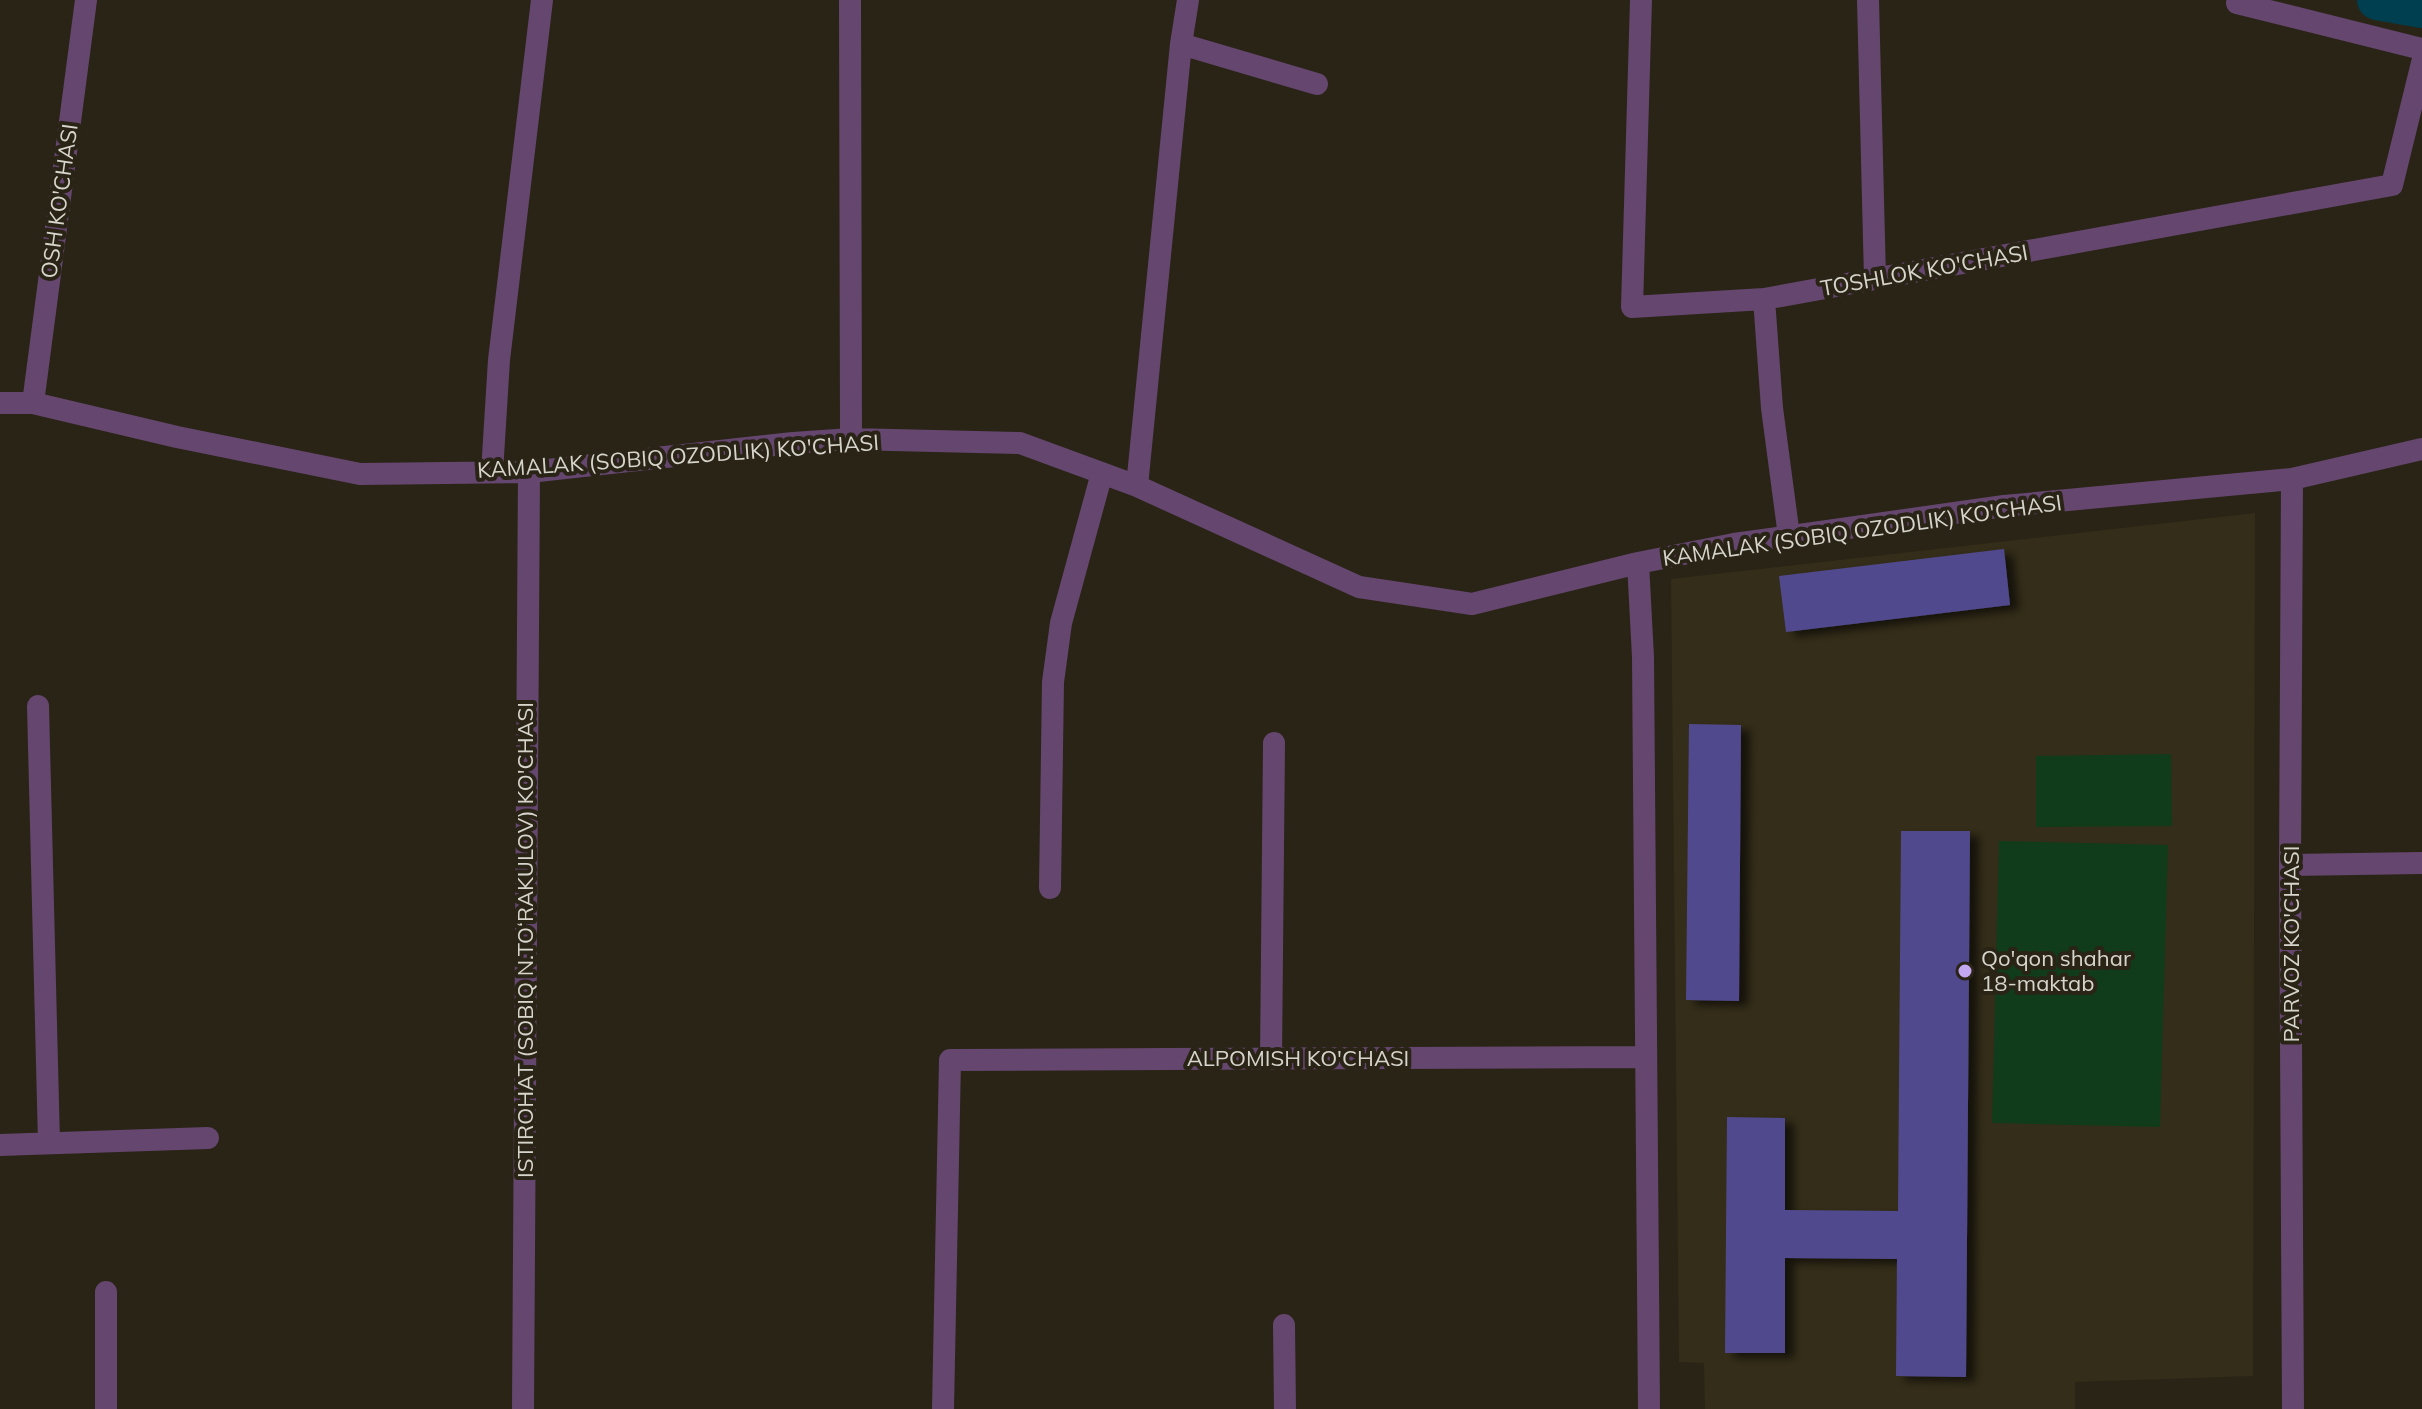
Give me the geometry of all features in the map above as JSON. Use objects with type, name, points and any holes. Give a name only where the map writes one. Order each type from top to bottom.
[{"type":"street","name":"OSH KO'CHASI","points":[[33,403],[86,0]]},
{"type":"street","points":[[492,472],[499,360],[542,0]]},
{"type":"street","points":[[850,0],[851,439]]},
{"type":"street","points":[[1137,486],[1188,0]]},
{"type":"street","name":"TOSHLOK KO'CHASI","points":[[1641,0],[1632,307],[1764,299],[2392,185],[2422,63]]},
{"type":"street","points":[[1868,0],[1875,279]]},
{"type":"street","points":[[2237,3],[2422,49]]},
{"type":"street","points":[[1181,44],[1317,84]]},
{"type":"street","points":[[1764,299],[1772,408],[1789,536]]},
{"type":"street","name":"KAMALAK (SOBIQ OZODLIK) KO'CHASI","points":[[0,403],[33,403],[177,437],[360,474],[529,472],[851,439],[1020,443],[1137,486],[1359,587],[1472,604],[1638,563],[1789,536],[2004,506],[2292,479],[2422,449]]},
{"type":"street","name":"ISTIROHAT (SOBIQ N.TO‘RAKULOV) KO'CHASI","points":[[523,1409],[529,472]]},
{"type":"street","points":[[1050,888],[1053,682],[1061,623],[1102,473]]},
{"type":"street","name":"PARVOZ KO'CHASI","points":[[2292,479],[2290,865],[2293,1409]]},
{"type":"street","points":[[1638,563],[1643,657],[1649,1409]]},
{"type":"street","points":[[38,706],[49,1143]]},
{"type":"street","points":[[1271,1058],[1274,743]]},
{"type":"street","points":[[2290,865],[2422,863]]},
{"type":"street","name":"ALPOMISH KO'CHASI","points":[[943,1409],[950,1060],[1646,1057]]},
{"type":"street","points":[[0,1145],[208,1138]]},
{"type":"street","points":[[106,1292],[106,1409]]},
{"type":"street","points":[[1284,1325],[1285,1409]]},
{"type":"shaded area","name":"Qo'qon shahar 18-maktab","points":[[2255,513],[2253,1376],[2075,1382],[2075,1409],[1705,1409],[1704,1363],[1679,1362],[1671,579]]},
{"type":"green space","points":[[2171,754],[2172,826],[2036,827],[2036,756]]},
{"type":"green space","points":[[1999,841],[2168,845],[2160,1127],[1992,1123]]},
{"type":"building","points":[[2004,549],[2010,605],[1786,632],[1779,576]]},
{"type":"building","points":[[1689,724],[1741,725],[1739,1001],[1686,1000]]},
{"type":"building","points":[[1901,831],[1970,831],[1966,1377],[1896,1376],[1897,1259],[1785,1258],[1785,1353],[1725,1353],[1727,1117],[1785,1118],[1785,1210],[1898,1211]]},
{"type":"waterway","points":[[2377,0],[2422,8]]},
{"type":"place","name":"Qo'qon shahar 18-maktab","points":[[1965,971]]}]
